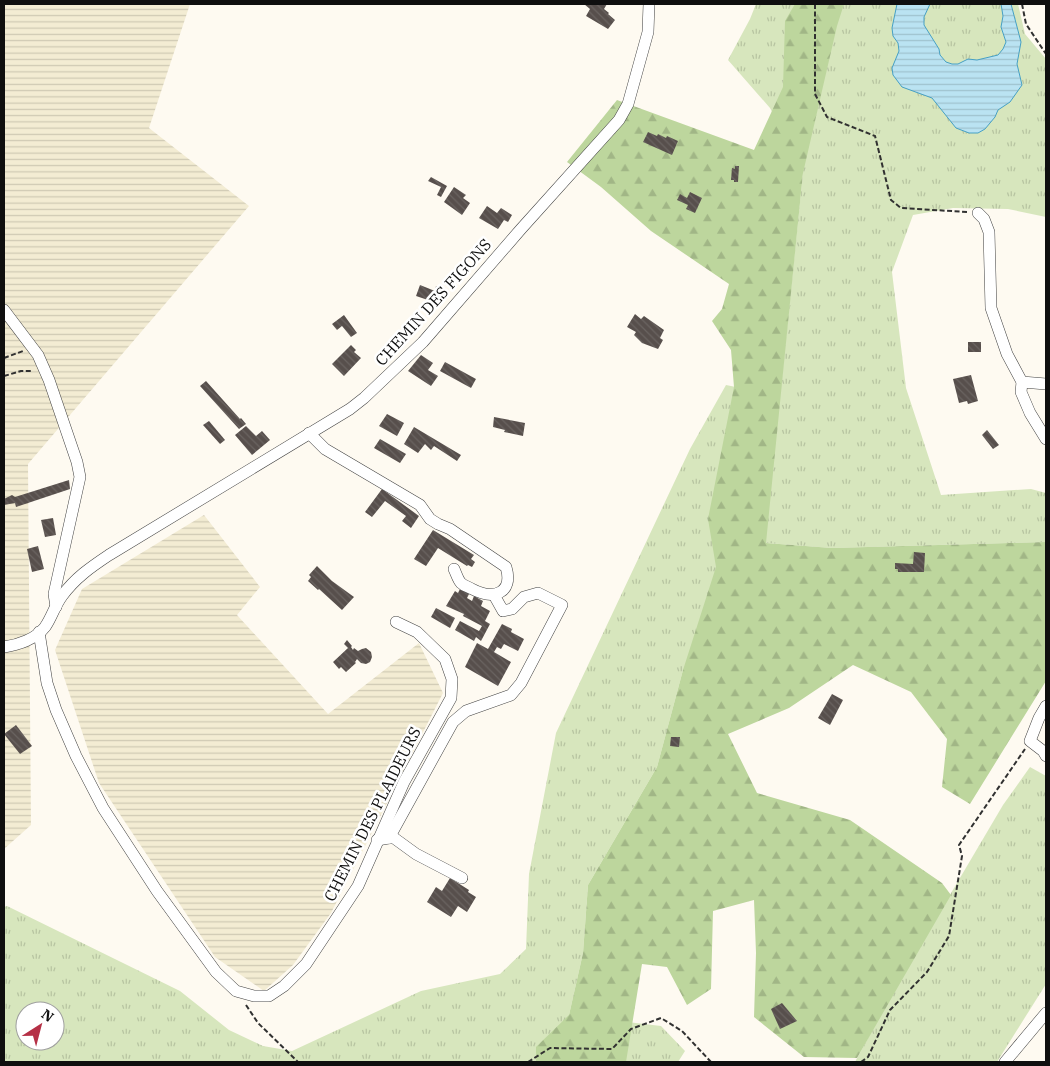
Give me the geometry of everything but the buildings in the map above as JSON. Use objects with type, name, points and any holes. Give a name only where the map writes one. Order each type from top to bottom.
[{"type":"street","name":"CHEMIN DES FIGONS","points":[[4,646],[16,645],[45,627],[61,597],[79,576],[109,555],[350,409],[423,342],[520,229],[619,120],[628,104],[648,32],[649,4]]},
{"type":"street","points":[[978,213],[984,219],[989,232],[991,308],[1007,354],[1022,382],[1021,392],[1030,413],[1046,439]]},
{"type":"street","points":[[6,312],[38,355],[47,375],[77,462],[80,477],[54,594],[56,607]]},
{"type":"street","points":[[1022,382],[1046,384]]},
{"type":"street","points":[[309,434],[325,449],[420,505],[430,519],[450,529],[506,566],[509,577],[505,588],[494,595],[482,594],[461,583],[454,569]]},
{"type":"street","points":[[383,839],[453,722],[466,712],[511,695],[521,683],[562,605],[538,593],[524,597],[512,609],[503,611],[494,595]]},
{"type":"street","name":"CHEMIN DES PLAIDEURS","points":[[236,991],[254,996],[269,996],[284,986],[306,964],[358,886],[383,839],[404,782],[451,698],[452,679],[445,659],[417,632],[396,622]]},
{"type":"street","points":[[39,632],[47,684],[76,756],[103,808],[157,891],[216,972],[236,991]]},
{"type":"street","points":[[1046,706],[1030,741],[1043,751],[1046,756]]},
{"type":"street","points":[[383,839],[394,838],[416,854],[462,878]]},
{"type":"street","points":[[1005,1062],[1046,1013]]},
{"type":"path","points":[[815,4],[814,94],[827,117],[875,136],[891,200],[901,208],[978,213]]},
{"type":"path","points":[[1022,4],[1026,24],[1046,54]]},
{"type":"path","points":[[4,358],[32,347]]},
{"type":"path","points":[[4,376],[20,371],[34,371],[47,375]]},
{"type":"path","points":[[861,1062],[868,1057],[890,1010],[927,972],[949,936],[962,856],[959,846],[1030,741]]},
{"type":"path","points":[[236,991],[258,1023],[298,1062]]},
{"type":"path","points":[[528,1062],[550,1048],[612,1049],[631,1029],[661,1018],[682,1031],[711,1062]]},
{"type":"shaded area","points":[[4,4],[190,4],[149,128],[249,206],[28,464],[31,825],[4,849]]},
{"type":"shaded area","points":[[204,515],[260,587],[237,615],[328,714],[419,643],[443,693],[331,913],[293,965],[264,991],[215,957],[99,783],[55,650],[82,589]]},
{"type":"green space","points":[[756,4],[1018,4],[1025,34],[1046,59],[1046,217],[1008,209],[953,208],[913,215],[892,272],[906,388],[941,495],[1031,489],[1046,493],[1046,542],[832,548],[766,543],[683,670],[657,767],[588,885],[583,953],[569,1015],[661,1026],[685,1051],[678,1062],[4,1062],[4,907],[7,906],[180,991],[229,1030],[263,1046],[292,1051],[421,991],[500,974],[526,949],[529,874],[556,733],[690,449],[726,385],[780,396],[803,173],[770,108],[728,60]]},
{"type":"green space","points":[[795,4],[844,4],[837,26],[803,173],[766,543],[832,548],[1046,542],[1046,681],[970,804],[942,787],[947,739],[911,692],[853,665],[789,708],[728,734],[757,793],[850,820],[942,883],[951,895],[857,1058],[804,1057],[754,1017],[756,953],[754,900],[713,911],[711,989],[687,1005],[667,967],[642,964],[626,1062],[536,1062],[536,1047],[569,1015],[583,953],[588,885],[657,767],[683,670],[716,567],[708,519],[734,387],[731,350],[712,321],[722,309],[729,284],[651,231],[601,187],[567,162],[617,100],[754,150],[783,87],[785,21]]},
{"type":"green space","points":[[1030,767],[1046,776],[1046,984],[997,1062],[855,1062],[898,983],[1003,805]]},
{"type":"water","points":[[897,4],[930,4],[924,17],[924,25],[939,49],[940,55],[946,62],[958,64],[968,59],[977,60],[998,55],[1006,42],[1001,27],[1003,16],[1001,4],[1011,4],[1021,42],[1017,64],[1022,85],[1010,102],[998,110],[985,129],[978,133],[969,133],[956,128],[932,98],[902,87],[893,75],[892,68],[899,51],[892,28]]}]
